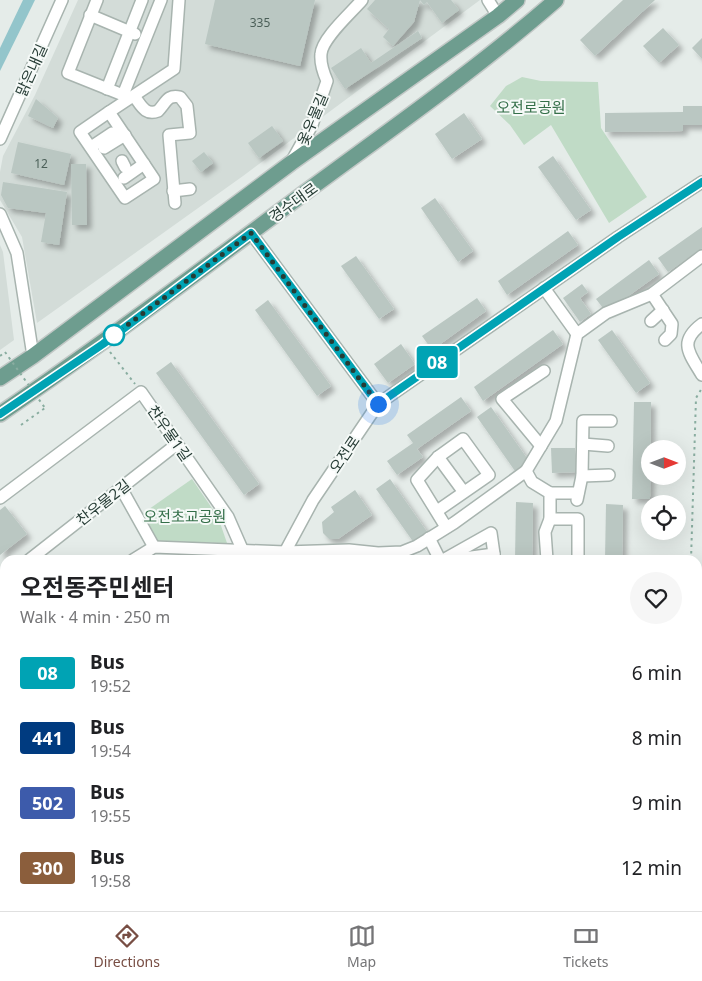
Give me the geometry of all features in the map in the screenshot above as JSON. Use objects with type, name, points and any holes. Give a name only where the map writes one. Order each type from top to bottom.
[{"type":"main road","points":[[0,378],[33,356],[291,163],[498,16],[517,0]]},
{"type":"main road","name":"경수대로","points":[[0,414],[103,344],[515,36],[556,0]]},
{"type":"street","name":"맑은내길","points":[[0,139],[62,0]]},
{"type":"street","points":[[97,0],[68,73],[123,95],[161,0]]},
{"type":"street","points":[[107,89],[142,0]]},
{"type":"street","points":[[109,112],[154,179],[125,198],[80,132],[109,112],[174,69],[179,0]]},
{"type":"street","name":"옻우물길","points":[[291,163],[312,125],[327,81],[321,67],[321,52],[326,40],[362,0]]},
{"type":"street","points":[[488,0],[498,16]]},
{"type":"street","points":[[90,16],[146,38]]},
{"type":"street","points":[[134,96],[142,108],[149,112],[158,110],[167,98],[172,96],[180,97],[188,106],[190,133],[169,135],[175,204]]},
{"type":"street","points":[[91,147],[124,134]]},
{"type":"street","points":[[111,177],[144,164]]},
{"type":"street","name":"오전로","points":[[285,555],[313,500],[378,404],[544,288],[702,182]]},
{"type":"street","points":[[173,191],[190,189]]},
{"type":"street","points":[[0,214],[17,253],[33,356]]},
{"type":"street","points":[[251,233],[378,404]]},
{"type":"street","points":[[391,555],[417,546],[526,471],[556,421],[577,334],[606,313],[652,294],[702,256]]},
{"type":"street","points":[[544,288],[577,334]]},
{"type":"street","points":[[652,294],[672,324],[671,334],[665,340]]},
{"type":"street","points":[[651,321],[663,310]]},
{"type":"street","points":[[702,324],[690,333],[688,341],[688,351],[702,375]]},
{"type":"street","points":[[541,446],[502,399],[544,371]]},
{"type":"street","name":"찬우물1길","points":[[0,498],[141,392],[228,517],[242,549]]},
{"type":"street","points":[[526,471],[532,482],[550,493],[578,497],[582,476],[583,421],[611,421]]},
{"type":"street","points":[[437,511],[463,491],[489,475],[463,439],[438,457],[417,480],[446,527]]},
{"type":"street","name":"찬우물2길","points":[[35,555],[177,444]]},
{"type":"street","points":[[583,444],[608,446]]},
{"type":"street","points":[[438,457],[463,491]]},
{"type":"street","points":[[582,476],[609,475]]},
{"type":"street","points":[[121,488],[154,547]]},
{"type":"street","points":[[547,555],[545,532],[550,519],[550,493]]},
{"type":"street","points":[[550,519],[578,519],[578,555]]},
{"type":"street","points":[[451,555],[491,533],[494,555]]},
{"type":"street","points":[[429,538],[439,555]]},
{"type":"street","points":[[141,555],[154,547],[242,549],[278,555]]},
{"type":"street","points":[[295,555],[348,550],[373,555]]},
{"type":"path","points":[[103,344],[141,392]]},
{"type":"path","points":[[0,356],[5,352],[44,408],[21,425]]},
{"type":"path","points":[[691,555],[696,398],[702,388]]},
{"type":"shaded area","points":[[78,0],[480,0],[243,176],[37,323],[22,237],[0,200],[0,172],[3,156],[35,95]]},
{"type":"shaded area","points":[[0,245],[3,252],[14,340],[0,350]]},
{"type":"green space","name":"오전로공원","points":[[522,77],[541,81],[598,82],[601,128],[647,197],[609,223],[551,125],[524,145],[510,125],[490,106],[506,86]]},
{"type":"green space","name":"오전초교공원","points":[[192,479],[218,517],[227,543],[155,542],[142,514]]},
{"type":"water","points":[[23,0],[35,0],[0,71],[0,48]]},
{"type":"building","points":[[215,0],[315,0],[300,66],[205,44]]},
{"type":"building","points":[[375,0],[420,0],[414,22],[393,46],[383,37],[389,29],[367,9]]},
{"type":"building","points":[[420,0],[451,0],[459,10],[442,23],[427,2],[424,5]]},
{"type":"building","points":[[623,0],[655,0],[595,56],[580,40]]},
{"type":"building","points":[[663,28],[679,45],[659,63],[643,46]]},
{"type":"building","points":[[418,31],[422,38],[345,89],[331,68],[361,48],[371,63]]},
{"type":"building","points":[[702,38],[702,59],[692,48]]},
{"type":"building","points":[[36,99],[58,118],[53,128],[28,116]]},
{"type":"building","points":[[683,106],[702,106],[702,125],[683,125],[683,131],[605,132],[605,113],[683,112]]},
{"type":"building","points":[[464,113],[482,139],[452,159],[435,134]]},
{"type":"building","points":[[272,126],[283,141],[259,158],[248,143]]},
{"type":"building","points":[[18,142],[71,154],[64,185],[11,173]]},
{"type":"building","points":[[204,152],[213,163],[201,172],[192,161]]},
{"type":"building","points":[[553,156],[591,210],[576,220],[538,167]]},
{"type":"building","points":[[71,164],[86,164],[87,225],[72,225]]},
{"type":"building","points":[[3,182],[67,192],[59,245],[41,242],[46,213],[8,208],[1,195]]},
{"type":"building","points":[[435,198],[473,251],[458,262],[421,208]]},
{"type":"building","points":[[702,227],[702,248],[668,272],[658,258]]},
{"type":"building","points":[[568,231],[578,245],[507,295],[498,281]]},
{"type":"building","points":[[356,256],[394,309],[379,319],[341,266]]},
{"type":"building","points":[[649,260],[659,274],[606,312],[596,299]]},
{"type":"building","points":[[582,284],[588,292],[580,298],[591,314],[580,322],[563,298]]},
{"type":"building","points":[[477,298],[486,311],[432,350],[422,336]]},
{"type":"building","points":[[268,300],[331,386],[317,396],[255,310]]},
{"type":"building","points":[[553,330],[563,344],[483,401],[474,387]]},
{"type":"building","points":[[612,330],[650,383],[636,393],[598,340]]},
{"type":"building","points":[[401,344],[415,364],[388,383],[374,364]]},
{"type":"building","points":[[171,362],[259,484],[244,495],[156,373]]},
{"type":"building","points":[[461,397],[471,411],[417,449],[423,457],[397,475],[387,461],[413,443],[407,435]]},
{"type":"building","points":[[634,402],[651,402],[651,440],[641,440],[641,485],[650,485],[650,495],[641,495],[641,499],[632,499]]},
{"type":"building","points":[[491,407],[529,461],[515,471],[477,417]]},
{"type":"building","points":[[551,448],[575,448],[576,472],[552,473]]},
{"type":"building","points":[[390,479],[428,533],[414,543],[376,489]]},
{"type":"building","points":[[355,490],[372,515],[338,539],[329,539],[323,533],[322,522],[334,512],[331,507]]},
{"type":"building","points":[[516,502],[533,503],[532,555],[515,555]]},
{"type":"building","points":[[606,504],[623,505],[622,555],[605,555]]},
{"type":"building","points":[[5,506],[27,534],[0,555],[0,510]]},
{"type":"bus line","name":"08","points":[[0,414],[103,344],[251,233],[378,404],[666,204],[702,182]]},
{"type":"route","points":[[114,335],[251,233],[378,404]]}]
